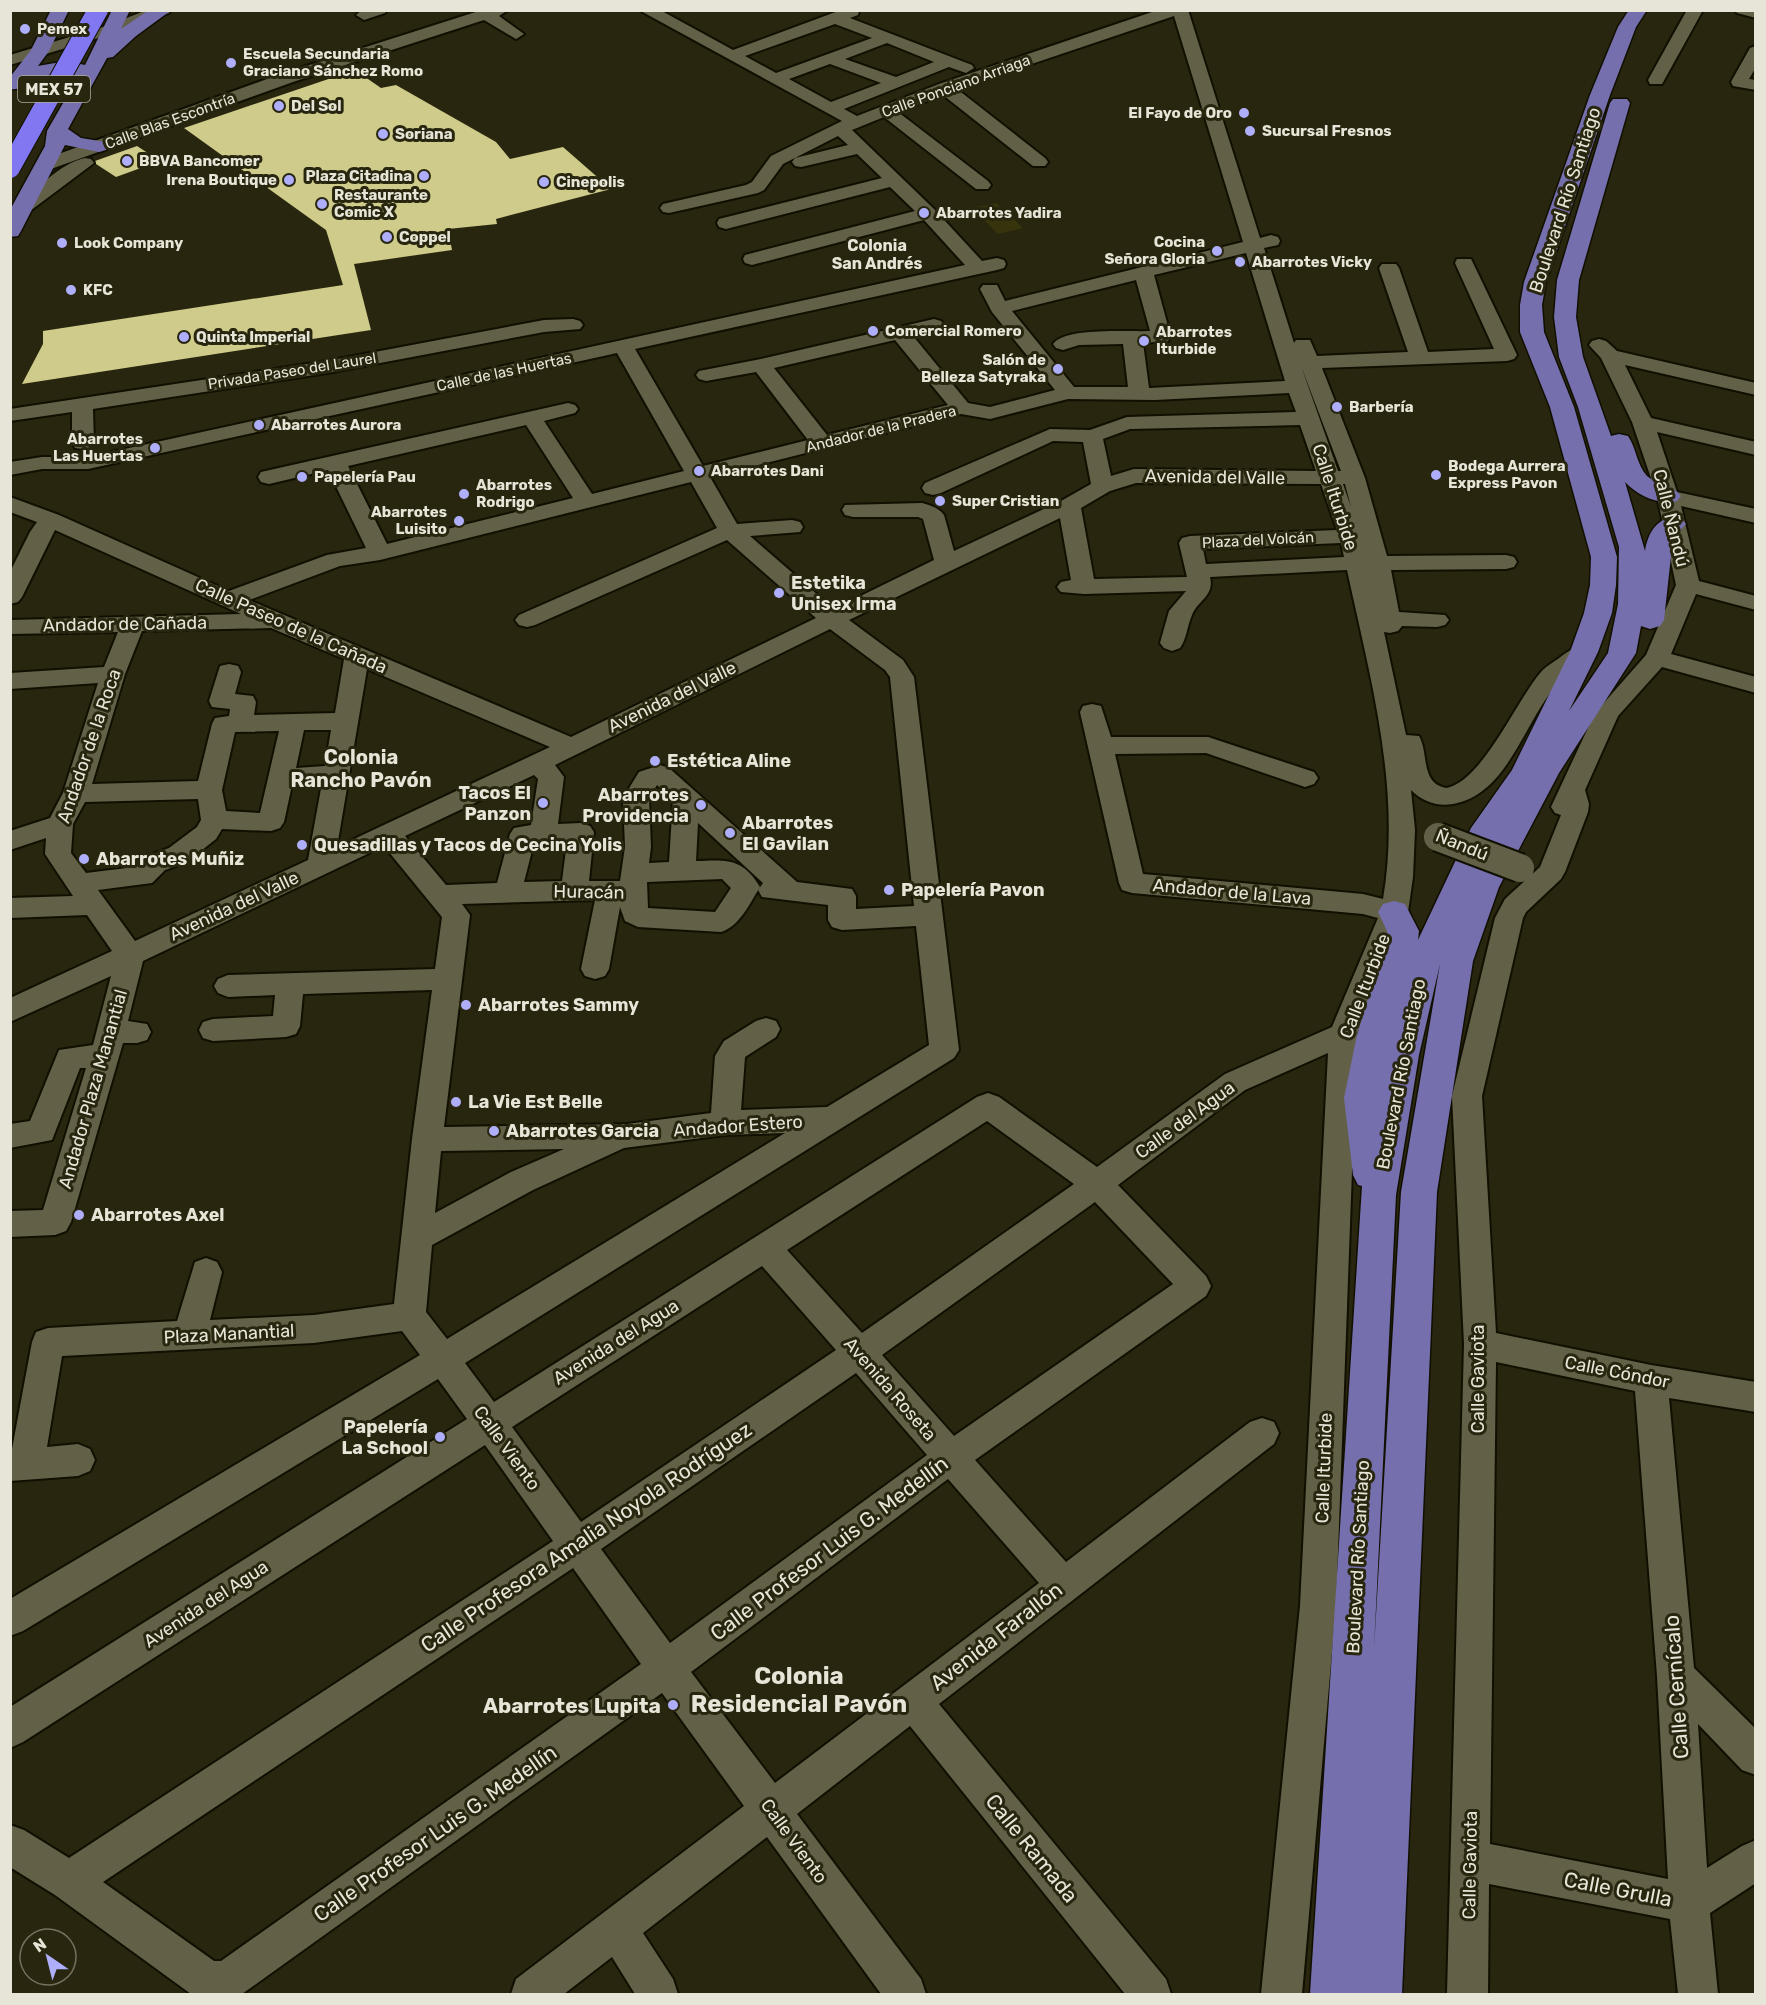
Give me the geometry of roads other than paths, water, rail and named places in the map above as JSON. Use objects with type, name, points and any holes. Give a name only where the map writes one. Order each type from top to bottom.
[{"type":"highway","name":"MEX 57","points":[[10,168],[98,10]]},
{"type":"highway","name":"MEX 57","points":[[15,85],[64,13]]},
{"type":"main road","points":[[64,13],[64,20],[82,21],[121,10]]},
{"type":"main road","points":[[62,122],[96,62],[121,10]]},
{"type":"main road","name":"Boulevard Río Santiago","points":[[1378,1995],[1419,1192],[1457,961],[1488,877],[1545,771],[1622,652],[1632,604],[1632,547],[1576,407],[1543,364],[1533,332],[1531,305],[1535,282],[1600,95],[1627,27],[1638,10]]},
{"type":"main road","name":"Boulevard Río Santiago","points":[[1334,1995],[1378,1195],[1402,1055],[1421,971],[1453,896],[1486,828],[1525,773],[1584,652],[1598,613],[1603,585],[1604,557],[1576,407],[1565,317],[1568,280],[1630,68],[1659,10]]},
{"type":"main road","points":[[96,62],[129,32],[162,11]]},
{"type":"main road","points":[[15,85],[50,45],[64,13]]},
{"type":"main road","points":[[50,45],[84,52],[96,62]]},
{"type":"main road","points":[[10,231],[55,146],[70,91],[81,70],[62,67],[47,69],[15,85]]},
{"type":"main road","points":[[62,122],[76,143],[99,146]]},
{"type":"main road","points":[[1576,407],[1616,434],[1635,480],[1646,488],[1668,496]]},
{"type":"main road","points":[[1622,652],[1650,621],[1659,536],[1673,524]]},
{"type":"main road","points":[[1378,1195],[1372,1177],[1361,1098],[1374,1035],[1403,938],[1403,930],[1394,912]]},
{"type":"street","points":[[647,10],[835,106],[853,123],[859,148],[928,213],[752,259]]},
{"type":"street","points":[[733,55],[855,10]]},
{"type":"street","name":"Calle Ponciano Arriaga","points":[[669,208],[752,189],[758,186],[777,160],[853,123],[945,88],[1176,10]]},
{"type":"street","name":"Calle Iturbide","points":[[1180,10],[1297,386],[1309,418],[1343,478]]},
{"type":"street","points":[[1196,10],[1251,175]]},
{"type":"street","points":[[1656,80],[1695,10]]},
{"type":"street","points":[[1743,10],[1755,13]]},
{"type":"street","points":[[10,60],[50,45],[112,29],[162,11]]},
{"type":"street","points":[[493,13],[516,34]]},
{"type":"street","name":"Calle Blas Escontría","points":[[45,165],[176,123],[287,78],[493,13]]},
{"type":"street","points":[[836,18],[966,68]]},
{"type":"street","points":[[777,78],[887,38]]},
{"type":"street","points":[[1755,51],[1739,82],[1755,86]]},
{"type":"street","points":[[831,59],[895,82]]},
{"type":"street","points":[[835,106],[948,62]]},
{"type":"street","points":[[945,88],[1039,162]]},
{"type":"street","points":[[886,111],[982,185]]},
{"type":"street","points":[[24,207],[76,167],[176,123]]},
{"type":"street","points":[[801,162],[859,148]]},
{"type":"street","points":[[726,223],[895,180]]},
{"type":"street","name":"Calle de las Huertas","points":[[10,469],[42,463],[88,463],[988,266],[928,213]]},
{"type":"street","points":[[1265,219],[1279,263]]},
{"type":"street","points":[[851,253],[866,230]]},
{"type":"street","points":[[999,308],[1272,241]]},
{"type":"street","points":[[1308,362],[1507,355],[1464,263]]},
{"type":"street","points":[[1389,268],[1420,358]]},
{"type":"street","points":[[1063,344],[1077,339],[1161,337],[1144,272]]},
{"type":"street","points":[[990,289],[999,308],[1068,393]]},
{"type":"street","name":"Privada Paseo del Laurel","points":[[10,415],[327,367],[544,326],[573,325]]},
{"type":"street","points":[[706,375],[934,325]]},
{"type":"street","name":"Calle Iturbide","points":[[1282,1995],[1318,1606],[1343,1035],[1394,912],[1400,877],[1402,769],[1393,725],[1379,619],[1366,563],[1299,329]]},
{"type":"street","points":[[901,334],[961,408]]},
{"type":"street","points":[[1132,338],[1147,394],[1161,422]]},
{"type":"street","points":[[10,1619],[443,1359],[944,1050],[902,677],[894,665],[832,619],[730,531],[623,346]]},
{"type":"street","name":"Calle Ñandú","points":[[1520,868],[1532,866],[1540,860],[1607,713],[1656,658],[1688,585],[1668,496],[1643,422],[1604,350],[1755,389]]},
{"type":"street","points":[[761,364],[822,443]]},
{"type":"street","name":"Andador de la Pradera","points":[[380,553],[961,408],[990,412],[1068,393],[1147,394],[1297,386]]},
{"type":"street","points":[[82,405],[82,443]]},
{"type":"street","points":[[1013,407],[1025,446]]},
{"type":"street","points":[[269,477],[567,409]]},
{"type":"street","points":[[531,417],[586,502]]},
{"type":"street","points":[[933,488],[1050,435],[1092,436],[1127,423],[1161,422],[1219,427],[1309,418]]},
{"type":"street","points":[[1643,422],[1755,449]]},
{"type":"street","points":[[1092,436],[1102,486]]},
{"type":"street","points":[[335,461],[354,504],[380,553]]},
{"type":"street","name":"Avenida del Valle","points":[[10,1011],[572,747],[946,563],[1069,506],[1102,486],[1134,476],[1343,478]]},
{"type":"street","points":[[1668,496],[1755,516]]},
{"type":"street","name":"Calle Paseo de la Cañada","points":[[10,504],[51,520],[276,621],[572,747]]},
{"type":"street","points":[[1069,506],[1077,587],[1199,578],[1198,592],[1181,611],[1172,643]]},
{"type":"street","points":[[853,510],[922,510],[928,512],[933,515],[946,563]]},
{"type":"street","points":[[1673,524],[1697,518],[1755,532]]},
{"type":"street","points":[[10,597],[41,532],[51,520]]},
{"type":"street","points":[[527,620],[730,531],[792,527]]},
{"type":"street","name":"Plaza del Volcán","points":[[1359,535],[1190,543],[1199,578],[1366,563],[1506,562]]},
{"type":"street","name":"Andador de Cañada","points":[[229,599],[335,560],[380,553]]},
{"type":"street","points":[[182,623],[196,584]]},
{"type":"street","points":[[1688,585],[1755,603]]},
{"type":"street","points":[[1379,619],[1437,620]]},
{"type":"street","name":"Andador de Cañada","points":[[10,627],[276,621]]},
{"type":"street","name":"Andador de la Roca","points":[[130,955],[58,854],[60,824],[76,794],[113,674],[133,625]]},
{"type":"street","points":[[1402,769],[1439,796],[1456,796],[1472,789],[1488,772],[1529,705],[1551,676],[1584,652]]},
{"type":"street","points":[[320,865],[357,656]]},
{"type":"street","points":[[1656,658],[1755,685]]},
{"type":"street","points":[[229,672],[221,701],[244,702],[240,724]]},
{"type":"street","points":[[10,681],[113,674]]},
{"type":"street","points":[[1092,712],[1099,746],[1208,745],[1305,777]]},
{"type":"street","points":[[10,908],[86,894],[142,876],[156,863],[178,855],[207,833],[214,820],[209,790],[224,724],[345,721]]},
{"type":"street","points":[[214,820],[271,822],[293,723]]},
{"type":"street","name":"Andador de la Lava","points":[[1099,746],[1132,883],[1363,904],[1394,912]]},
{"type":"street","points":[[538,763],[551,777],[543,834]]},
{"type":"street","points":[[284,771],[337,769]]},
{"type":"street","name":"Ñandú","points":[[1402,769],[1417,822],[1425,830],[1520,868]]},
{"type":"street","points":[[595,969],[628,875],[636,798],[648,778],[660,774],[789,891]]},
{"type":"street","points":[[76,794],[209,790]]},
{"type":"street","name":"Calle Gaviota","points":[[1467,1995],[1480,1344],[1467,1096],[1509,918],[1515,906],[1552,872],[1575,812],[1576,804],[1572,790]]},
{"type":"street","points":[[682,869],[686,799]]},
{"type":"street","points":[[10,841],[60,824]]},
{"type":"street","points":[[508,893],[523,834],[581,832],[575,890]]},
{"type":"street","points":[[388,833],[456,915],[427,1139],[409,1316]]},
{"type":"street","points":[[628,875],[684,842]]},
{"type":"street","points":[[628,875],[682,869],[728,869],[746,887],[842,896],[843,920],[928,915]]},
{"type":"street","name":"Huracán","points":[[440,895],[575,890],[628,875],[635,914],[638,917],[721,922],[746,887]]},
{"type":"street","name":"Andador Plaza Manantial","points":[[10,1224],[55,1222],[117,1040],[130,955]]},
{"type":"street","points":[[228,986],[448,979]]},
{"type":"street","points":[[213,1030],[286,1026],[290,984]]},
{"type":"street","points":[[725,1123],[730,1056],[734,1049],[766,1029]]},
{"type":"street","name":"Calle del Agua","points":[[1097,1184],[1235,1082],[1343,1035]]},
{"type":"street","points":[[10,1136],[41,1131],[69,1058],[117,1040]]},
{"type":"street","name":"Avenida del Agua","points":[[10,1729],[988,1105],[1097,1184],[1195,1286]]},
{"type":"street","name":"Andador Estero","points":[[427,1139],[627,1136],[725,1123],[833,1119]]},
{"type":"street","points":[[416,1238],[522,1181],[627,1136]]},
{"type":"street","name":"Calle Profesora Amalia Noyola Rodríguez","points":[[69,1881],[576,1545],[859,1353],[1097,1184]]},
{"type":"street","name":"Avenida Roseta","points":[[765,1247],[1063,1584]]},
{"type":"street","points":[[190,1335],[206,1272]]},
{"type":"street","name":"Calle Profesor Luis G. Medellín","points":[[69,1881],[207,1981],[217,1982],[230,1979],[666,1668],[951,1457],[1195,1286]]},
{"type":"street","name":"Calle Viento","points":[[409,1316],[443,1359],[576,1545],[906,1995]]},
{"type":"street","name":"Plaza Manantial","points":[[19,1464],[48,1342],[314,1329],[409,1316]]},
{"type":"street","name":"Calle Cóndor","points":[[1480,1344],[1651,1380],[1755,1397]]},
{"type":"street","name":"Calle Cernícalo","points":[[1651,1380],[1676,1676],[1689,1903],[1698,1995]]},
{"type":"street","name":"Avenida Farallón","points":[[531,1995],[1262,1433]]},
{"type":"street","points":[[19,1464],[78,1460]]},
{"type":"street","points":[[1676,1676],[1755,1756]]},
{"type":"street","name":"Calle Ramada","points":[[913,1701],[1151,1995]]},
{"type":"street","points":[[10,1844],[69,1881]]},
{"type":"street","name":"Calle Grulla","points":[[1470,1860],[1689,1903],[1755,1860]]},
{"type":"street","points":[[617,1928],[658,1995]]},
{"type":"place","name":"Pemex","points":[[25,29]]},
{"type":"place","name":"Escuela Secundaria Graciano Sánchez Romo","points":[[231,63]]},
{"type":"place","name":"Del Sol","points":[[279,106]]},
{"type":"place","name":"El Fayo de Oro","points":[[1244,113]]},
{"type":"place","name":"Sucursal Fresnos","points":[[1250,131]]},
{"type":"place","name":"Soriana","points":[[383,134]]},
{"type":"place","name":"BBVA Bancomer","points":[[127,161]]},
{"type":"place","name":"Plaza Citadina","points":[[424,176]]},
{"type":"place","name":"Irena Boutique","points":[[289,180]]},
{"type":"place","name":"Cinepolis","points":[[544,182]]},
{"type":"place","name":"Restaurante Comic X","points":[[322,204]]},
{"type":"place","name":"Abarrotes Yadira","points":[[924,213]]},
{"type":"place","name":"Coppel","points":[[387,237]]},
{"type":"place","name":"Look Company","points":[[62,243]]},
{"type":"place","name":"Cocina Señora Gloria","points":[[1217,251]]},
{"type":"place","name":"Abarrotes Vicky","points":[[1240,262]]},
{"type":"place","name":"KFC","points":[[71,290]]},
{"type":"place","name":"Comercial Romero","points":[[873,331]]},
{"type":"place","name":"Quinta Imperial","points":[[184,337]]},
{"type":"place","name":"Abarrotes Iturbide","points":[[1144,341]]},
{"type":"place","name":"Salón de Belleza Satyraka","points":[[1058,369]]},
{"type":"place","name":"Barbería","points":[[1337,407]]},
{"type":"place","name":"Abarrotes Aurora","points":[[259,425]]},
{"type":"place","name":"Abarrotes Las Huertas","points":[[155,448]]},
{"type":"place","name":"Abarrotes Dani","points":[[699,471]]},
{"type":"place","name":"Bodega Aurrera Express Pavon","points":[[1436,475]]},
{"type":"place","name":"Papelería Pau","points":[[302,477]]},
{"type":"place","name":"Abarrotes Rodrigo","points":[[464,494]]},
{"type":"place","name":"Super Cristian","points":[[940,501]]},
{"type":"place","name":"Abarrotes Luisito","points":[[459,521]]},
{"type":"place","name":"Estetika Unisex Irma","points":[[779,593]]},
{"type":"place","name":"Estética Aline","points":[[655,761]]},
{"type":"place","name":"Tacos El Panzon","points":[[543,803]]},
{"type":"place","name":"Abarrotes Providencia","points":[[701,805]]},
{"type":"place","name":"Abarrotes El Gavilan","points":[[730,833]]},
{"type":"place","name":"Quesadillas y Tacos de Cecina Yolis","points":[[302,845]]},
{"type":"place","name":"Abarrotes Muñiz","points":[[84,859]]},
{"type":"place","name":"Papelería Pavon","points":[[889,890]]},
{"type":"place","name":"Abarrotes Sammy","points":[[466,1005]]},
{"type":"place","name":"La Vie Est Belle","points":[[456,1102]]},
{"type":"place","name":"Abarrotes Garcia","points":[[494,1131]]},
{"type":"place","name":"Abarrotes Axel","points":[[79,1215]]},
{"type":"place","name":"Papelería La School","points":[[440,1437]]},
{"type":"place","name":"Abarrotes Lupita","points":[[673,1705]]},
{"type":"district","name":"Colonia San Andrés","points":[[877,254]]},
{"type":"district","name":"Colonia Rancho Pavón","points":[[361,768]]},
{"type":"district","name":"Colonia Residencial Pavón","points":[[799,1690]]}]
